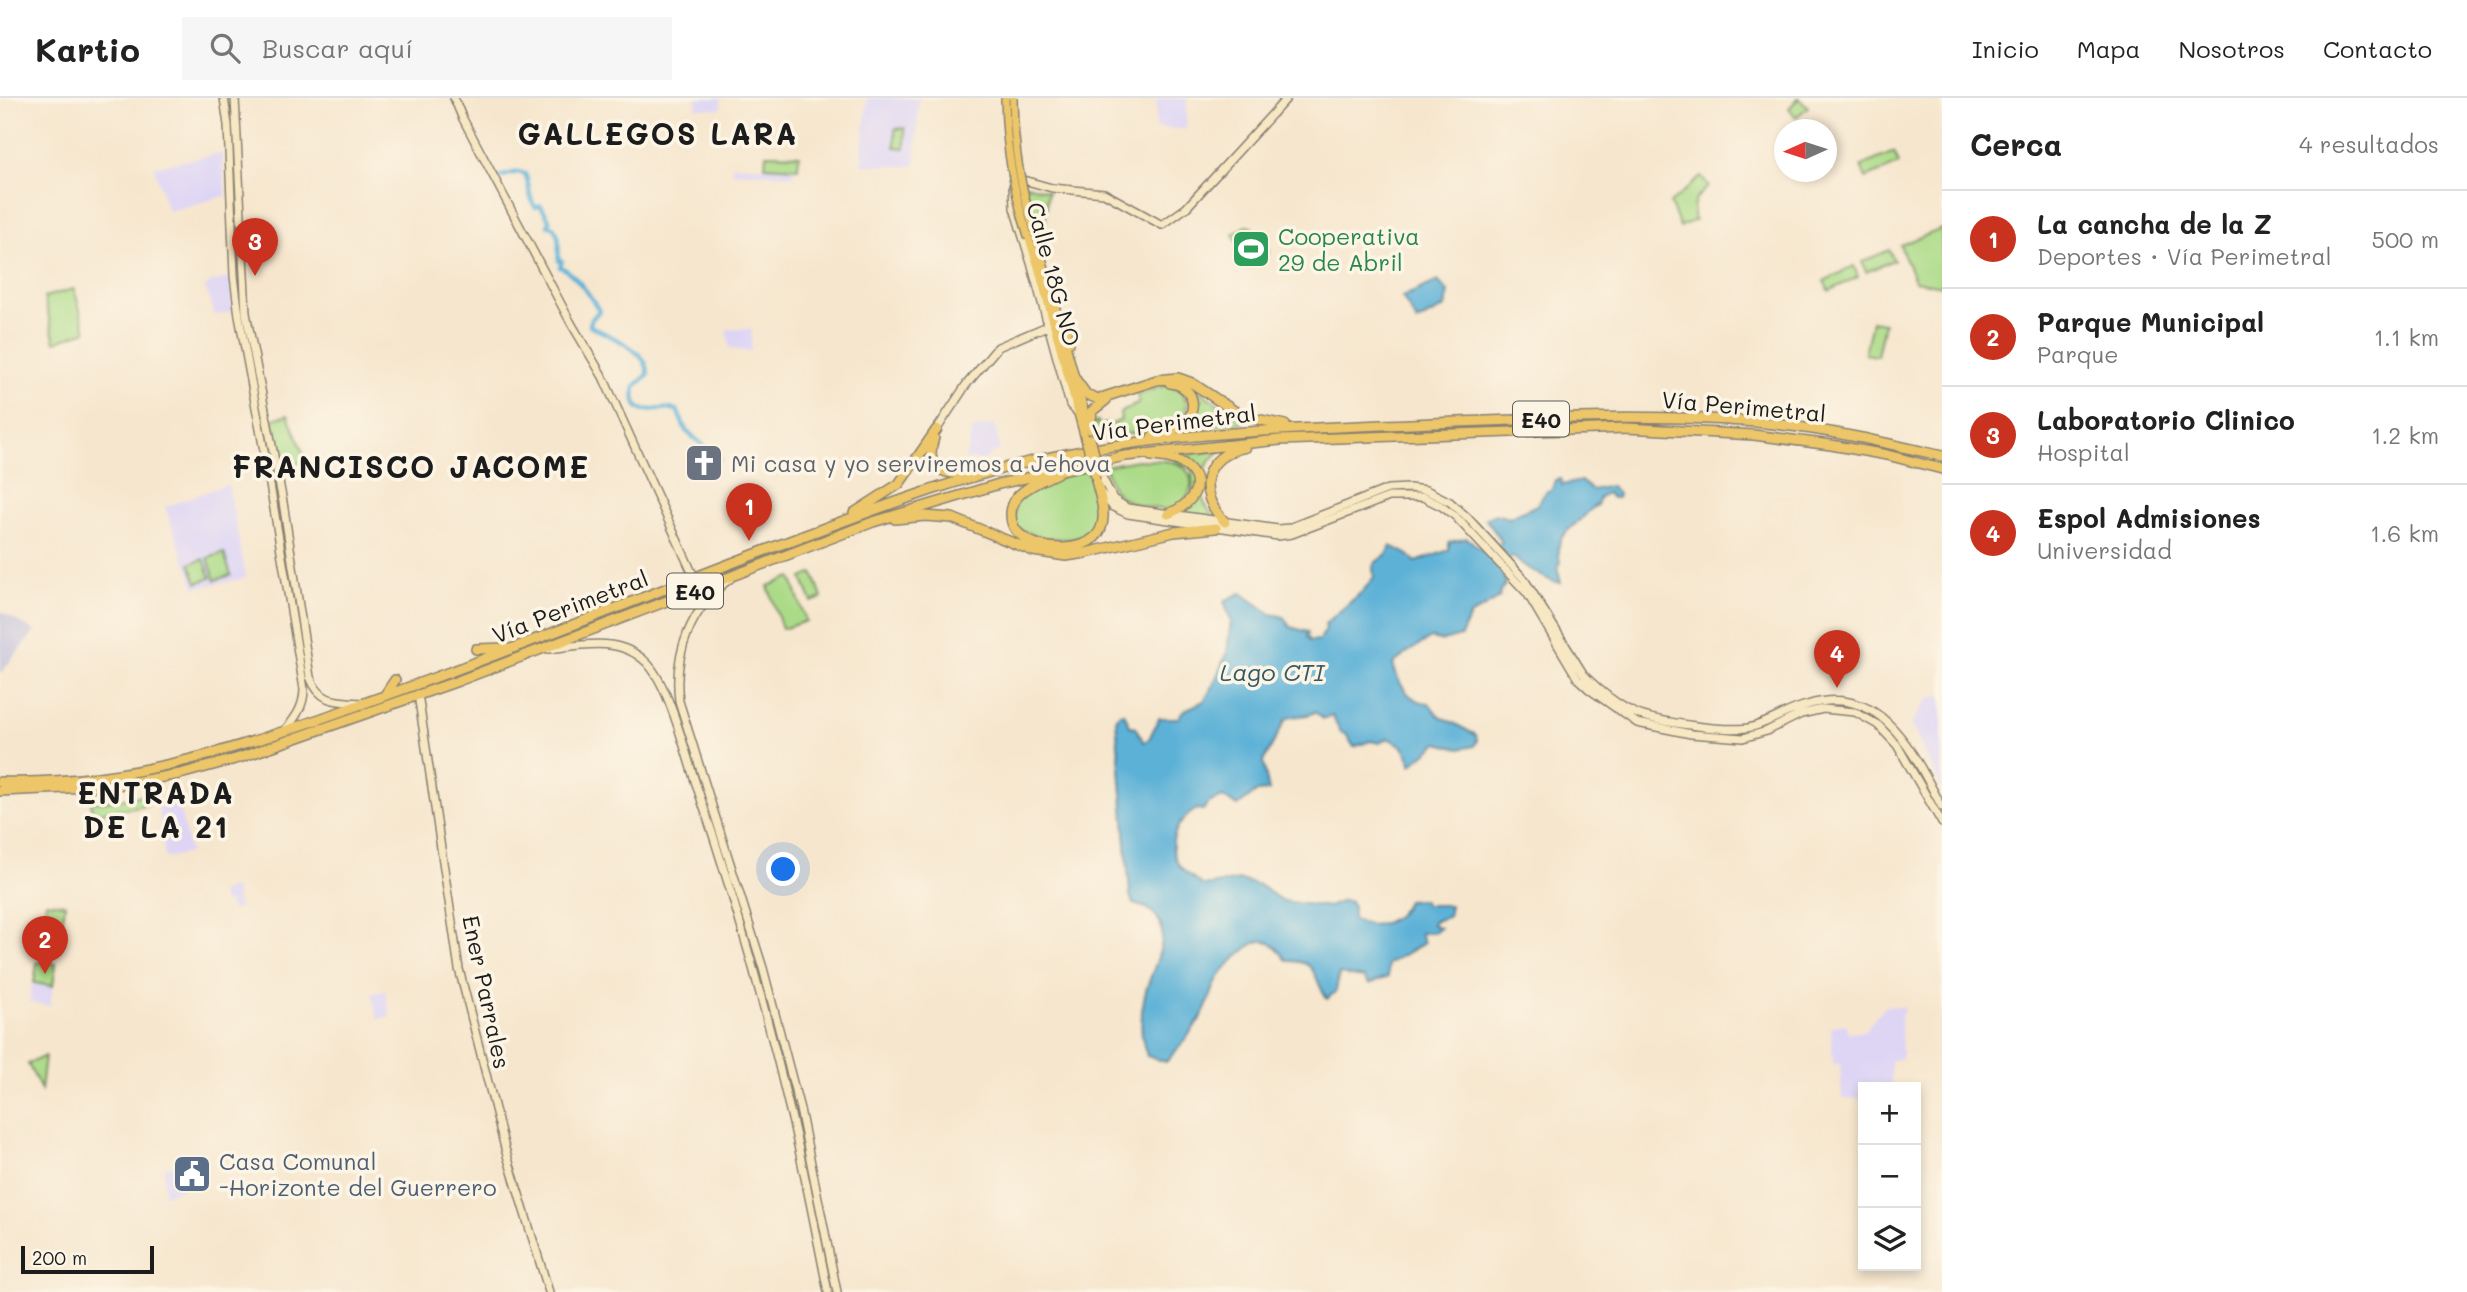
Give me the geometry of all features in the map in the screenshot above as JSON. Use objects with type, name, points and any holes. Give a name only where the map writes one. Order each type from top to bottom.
[{"type":"highway","points":[[1075,377],[1086,394],[1098,398],[1176,377],[1192,383],[1236,413],[1248,418],[1277,425],[1329,427]]},
{"type":"highway","points":[[1089,435],[1092,411],[1106,401],[1165,384],[1176,383],[1188,390],[1193,405],[1184,424],[1136,442]]},
{"type":"highway","name":"Vía Perimetral","points":[[0,782],[79,779],[140,772],[213,755],[365,703],[926,491],[1037,460],[1136,442],[1214,433],[1329,427],[1601,417],[1690,418],[1776,424],[1848,435],[1942,456]]},
{"type":"highway","name":"Vía Perimetral","points":[[0,791],[111,786],[203,769],[288,742],[538,650],[873,522],[999,484],[1125,456],[1280,440],[1601,428],[1665,429],[1831,444],[1942,469]]},
{"type":"highway","points":[[937,429],[931,458],[941,471],[963,474],[997,470]]},
{"type":"highway","points":[[836,523],[899,484],[937,429]]},
{"type":"highway","points":[[1235,527],[1213,509],[1208,499],[1207,482],[1211,468],[1221,457],[1233,451],[1280,440]]},
{"type":"highway","points":[[1125,456],[1165,458],[1181,463],[1189,469],[1195,484],[1192,499],[1183,508],[1168,513]]},
{"type":"highway","points":[[1066,468],[1027,489],[1015,500],[1011,513],[1016,532],[1038,545],[1077,546],[1093,539],[1100,531],[1103,519],[1098,476]]},
{"type":"highway","points":[[873,522],[925,516],[947,517],[971,524],[1033,551],[1066,556],[1179,531],[1216,528]]},
{"type":"highway","points":[[476,649],[512,648]]},
{"type":"highway","points":[[385,695],[395,680]]},
{"type":"main road","points":[[224,98],[228,125],[234,276],[239,316],[304,689],[298,713],[282,733]]},
{"type":"main road","points":[[235,98],[245,307],[283,502],[307,666],[314,687],[321,695],[329,700],[365,703]]},
{"type":"main road","points":[[454,98],[617,413],[695,579]]},
{"type":"main road","points":[[1009,98],[1009,167],[1016,199],[1032,237],[1075,377],[1106,500],[1121,512],[1216,528],[1235,527]]},
{"type":"main road","name":"Calle 18G NO","points":[[1009,98],[1014,208],[1051,325]]},
{"type":"main road","points":[[1012,177],[1052,188],[1104,193],[1158,224],[1165,224],[1186,208],[1287,98]]},
{"type":"main road","points":[[1032,237],[1051,325],[1077,414],[1089,435]]},
{"type":"main road","points":[[1065,318],[1076,369],[1075,377]]},
{"type":"main road","points":[[937,429],[967,384],[998,347],[1051,325]]},
{"type":"main road","points":[[1098,476],[1110,495],[1122,505],[1264,531],[1278,536],[1292,534],[1388,489],[1426,490],[1450,502],[1467,517],[1532,589],[1584,674],[1595,686],[1633,712],[1646,717],[1721,729],[1747,729],[1816,702],[1860,705],[1883,718],[1904,738],[1942,807]]},
{"type":"main road","points":[[1351,507],[1389,497],[1423,497],[1455,516],[1527,593],[1578,679],[1637,723],[1691,734],[1743,738],[1767,732],[1801,714],[1823,709],[1855,712],[1878,725],[1897,745],[1942,823]]},
{"type":"main road","points":[[273,504],[283,502]]},
{"type":"main road","points":[[745,571],[722,585],[704,606],[682,645],[677,678],[681,712],[713,821],[721,861],[730,873],[763,968],[803,1125],[837,1292]]},
{"type":"main road","points":[[538,650],[594,644],[612,645],[630,651],[652,668],[661,684],[713,821],[730,858],[730,873],[794,1127],[828,1292]]},
{"type":"main road","name":"Ener Parrales","points":[[418,694],[459,969],[506,1152],[549,1292]]},
{"type":"shaded area","points":[[697,98],[721,98],[721,109],[696,108]]},
{"type":"shaded area","points":[[867,98],[919,98],[915,166],[861,165]]},
{"type":"shaded area","points":[[1157,98],[1187,98],[1186,129],[1156,128]]},
{"type":"shaded area","points":[[222,153],[226,196],[168,211],[154,167]]},
{"type":"shaded area","points":[[732,165],[794,168],[794,175],[732,172]]},
{"type":"shaded area","points":[[231,278],[233,309],[231,312],[215,315],[205,287],[213,281]]},
{"type":"shaded area","points":[[726,329],[752,329],[751,351],[730,349]]},
{"type":"shaded area","points":[[995,425],[1000,450],[984,460],[965,459],[973,428]]},
{"type":"shaded area","points":[[228,484],[246,578],[195,588],[165,507]]},
{"type":"shaded area","points":[[0,611],[35,631],[0,674]]},
{"type":"shaded area","points":[[1942,696],[1942,789],[1911,724],[1925,702],[1932,697]]},
{"type":"shaded area","points":[[178,801],[190,853],[165,858],[158,806]]},
{"type":"shaded area","points":[[234,888],[239,908],[231,911],[228,902],[223,903],[221,892]]},
{"type":"shaded area","points":[[32,983],[53,987],[50,1006],[29,1002]]},
{"type":"shaded area","points":[[385,991],[390,1016],[378,1019],[372,994]]},
{"type":"shaded area","points":[[1885,1006],[1905,1007],[1901,1017],[1902,1056],[1891,1060],[1892,1082],[1858,1082],[1858,1098],[1842,1099],[1840,1064],[1833,1064],[1831,1026],[1847,1024],[1847,1032],[1864,1031]]},
{"type":"shaded area","points":[[193,1163],[194,1171],[189,1172],[189,1178],[183,1179],[184,1189],[164,1195],[164,1167]]},
{"type":"green space","points":[[1799,98],[1808,107],[1796,117],[1789,108]]},
{"type":"green space","points":[[905,128],[905,148],[895,147],[895,129]]},
{"type":"green space","points":[[1894,152],[1899,164],[1866,178],[1861,166]]},
{"type":"green space","points":[[766,154],[799,155],[798,168],[765,166]]},
{"type":"green space","points":[[1701,177],[1709,186],[1695,200],[1695,220],[1680,227],[1670,203]]},
{"type":"green space","points":[[1023,184],[1048,191],[1043,252]]},
{"type":"green space","points":[[1249,225],[1266,242],[1269,251],[1266,258],[1247,265],[1233,234]]},
{"type":"green space","points":[[1942,229],[1942,286],[1915,281],[1900,245]]},
{"type":"green space","points":[[1889,250],[1894,260],[1866,272],[1862,262]]},
{"type":"green space","points":[[1854,266],[1858,277],[1829,291],[1824,281]]},
{"type":"green space","points":[[74,289],[86,331],[55,342],[44,297]]},
{"type":"green space","points":[[1872,321],[1884,323],[1877,356],[1865,354]]},
{"type":"green space","points":[[1182,382],[1245,422],[1177,431],[1194,413]]},
{"type":"green space","points":[[1167,385],[1181,390],[1185,399],[1187,406],[1180,423],[1166,428],[1095,439],[1093,423],[1098,421],[1099,426],[1107,423],[1109,426],[1121,420],[1120,413],[1139,403],[1137,395]]},
{"type":"green space","points":[[288,415],[306,460],[283,469],[273,419]]},
{"type":"green space","points":[[1220,451],[1206,467],[1200,483],[1203,500],[1214,517],[1179,514],[1193,499],[1192,469],[1168,456]]},
{"type":"green space","points":[[1137,460],[1166,461],[1183,467],[1191,480],[1191,487],[1184,501],[1163,510],[1134,504],[1116,493],[1105,466]]},
{"type":"green space","points":[[1087,470],[1097,506],[1094,526],[1088,533],[1078,538],[1050,538],[1032,535],[1015,527],[1015,506],[1028,491],[1059,477]]},
{"type":"green space","points":[[224,553],[231,575],[215,580],[208,558]]},
{"type":"green space","points":[[204,559],[211,578],[197,583],[190,564]]},
{"type":"green space","points":[[813,573],[822,598],[812,602],[802,578]]},
{"type":"green space","points":[[791,577],[806,621],[782,629],[768,586]]},
{"type":"green space","points":[[145,795],[147,805],[92,814],[91,803]]},
{"type":"green space","points":[[46,902],[65,904],[62,925],[43,922]]},
{"type":"green space","points":[[37,962],[56,964],[53,986],[34,983]]},
{"type":"green space","points":[[45,1056],[41,1090],[28,1064]]},
{"type":"water","points":[[1438,281],[1448,292],[1445,307],[1417,322],[1402,297]]},
{"type":"water","name":"Lago CTI","points":[[1561,479],[1562,485],[1581,481],[1592,490],[1611,486],[1618,494],[1617,498],[1612,498],[1607,493],[1600,497],[1597,505],[1561,538],[1560,564],[1557,567],[1561,583],[1535,573],[1512,556],[1500,570],[1506,583],[1499,598],[1470,616],[1461,636],[1443,641],[1431,638],[1393,664],[1405,690],[1415,699],[1429,703],[1438,715],[1476,735],[1474,746],[1460,749],[1438,743],[1411,765],[1404,748],[1387,738],[1380,743],[1370,741],[1354,747],[1346,734],[1341,733],[1332,715],[1323,719],[1315,712],[1289,718],[1263,762],[1269,791],[1256,792],[1238,806],[1223,797],[1208,803],[1203,810],[1197,809],[1183,820],[1175,833],[1173,849],[1179,865],[1204,886],[1240,880],[1259,885],[1282,901],[1329,907],[1349,901],[1353,907],[1353,919],[1361,923],[1377,924],[1391,920],[1398,915],[1407,901],[1422,900],[1426,905],[1450,905],[1448,917],[1433,921],[1432,924],[1440,928],[1433,933],[1420,933],[1424,943],[1388,964],[1388,977],[1369,984],[1364,978],[1339,974],[1336,991],[1327,999],[1310,967],[1288,961],[1271,943],[1258,942],[1238,956],[1221,974],[1200,1019],[1166,1062],[1147,1056],[1142,1032],[1142,1007],[1162,937],[1157,917],[1145,907],[1133,904],[1130,895],[1116,719],[1124,713],[1130,726],[1135,727],[1144,742],[1149,739],[1159,718],[1178,718],[1183,711],[1204,701],[1227,653],[1231,620],[1224,601],[1241,593],[1269,613],[1285,618],[1290,627],[1308,632],[1307,637],[1311,641],[1319,640],[1326,630],[1325,624],[1363,591],[1374,577],[1375,563],[1388,553],[1391,546],[1416,562],[1449,550],[1449,542],[1467,538],[1487,554],[1502,542],[1486,519],[1495,514],[1509,518],[1537,505],[1546,492],[1552,489],[1555,480]]},
{"type":"waterway","points":[[499,177],[518,172],[525,174],[535,207],[541,206],[550,221],[548,226],[552,226],[557,234],[559,261],[562,261],[560,267],[576,279],[599,311],[591,320],[590,326],[635,351],[647,366],[648,375],[635,386],[636,405],[646,410],[677,410],[686,431],[720,459]]},
{"type":"place","name":"Cooperativa 29 de Abril","points":[[1251,249]]},
{"type":"place","name":"Laboratorio Clinico","points":[[255,276]]},
{"type":"place","name":"Mi casa y yo serviremos a Jehova","points":[[704,463]]},
{"type":"place","name":"La cancha de la Z","points":[[749,541]]},
{"type":"place","name":"Espol Admisiones","points":[[1837,688]]},
{"type":"place","name":"Parque Municipal","points":[[45,974]]},
{"type":"place","name":"Casa Comunal -Horizonte del Guerrero","points":[[192,1174]]},
{"type":"district","name":"GALLEGOS LARA","points":[[658,133]]},
{"type":"district","name":"FRANCISCO JACOME","points":[[411,466]]},
{"type":"district","name":"ENTRADA DE LA 21","points":[[156,809]]}]
